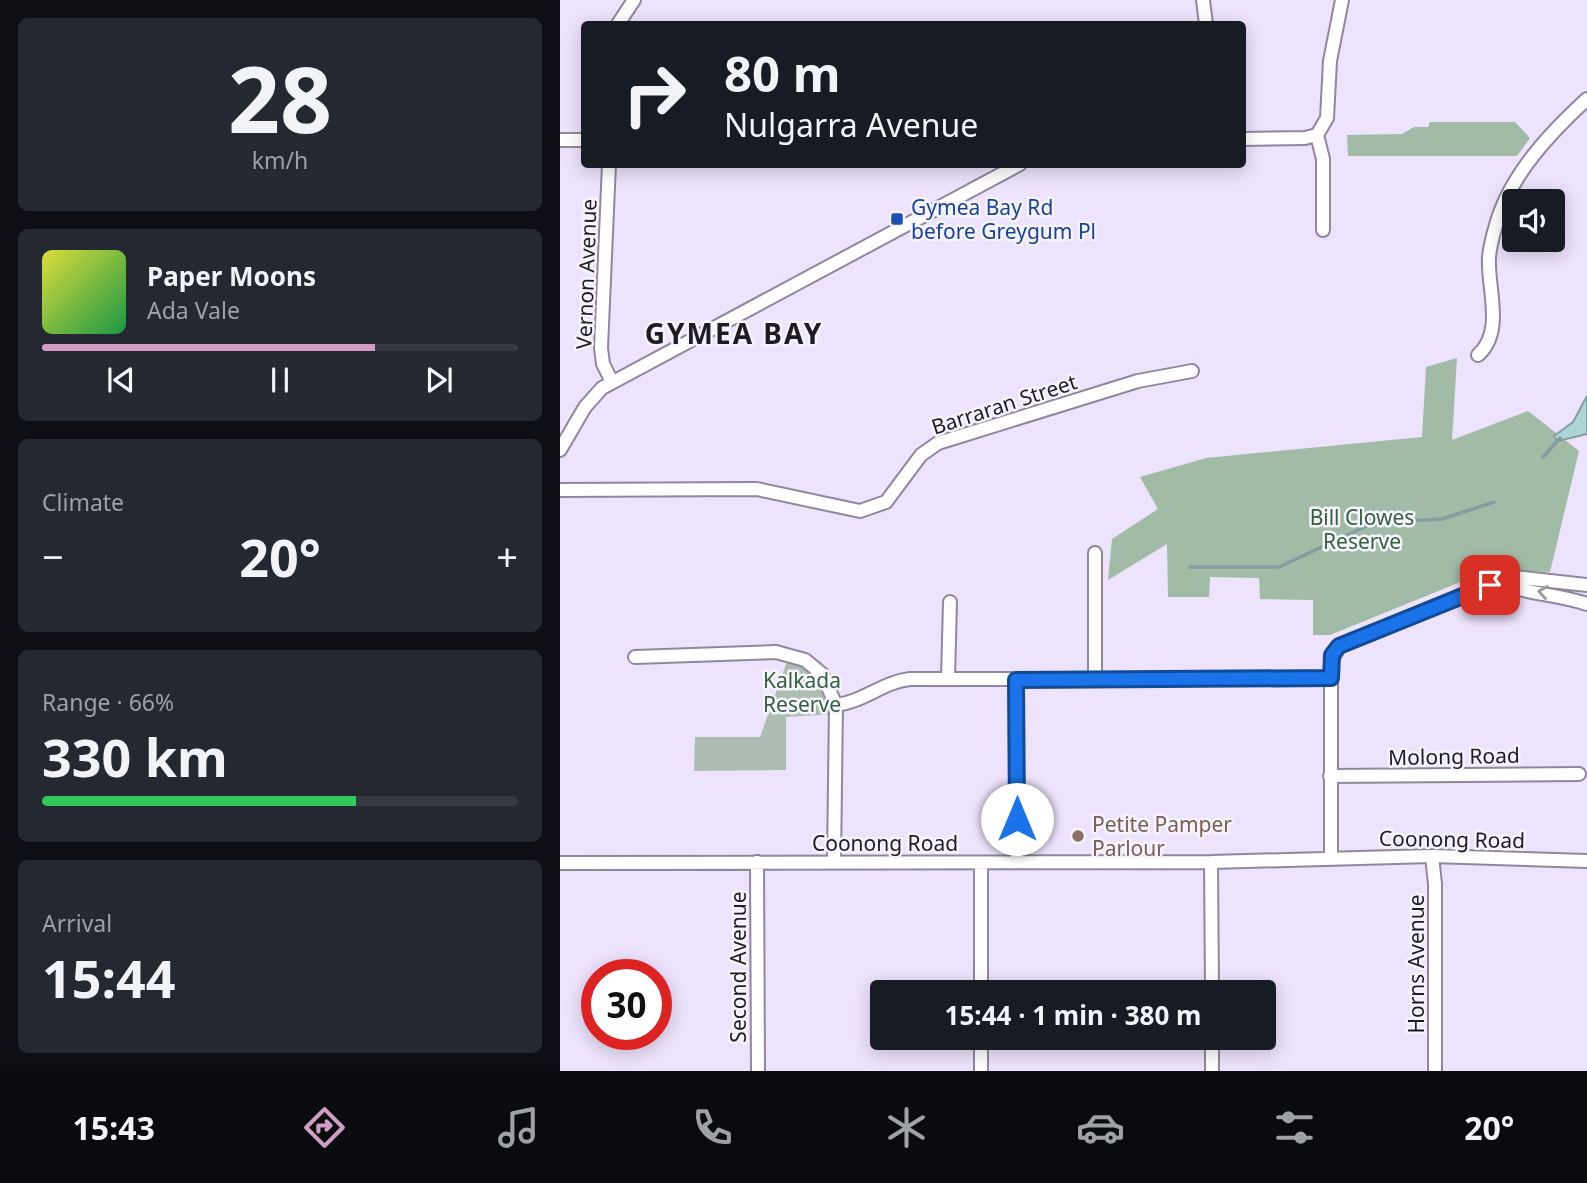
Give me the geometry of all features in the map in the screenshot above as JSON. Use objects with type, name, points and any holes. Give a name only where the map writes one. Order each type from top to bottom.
[{"type":"street","points":[[620,21],[634,0]]},
{"type":"street","points":[[1203,0],[1206,21]]},
{"type":"street","points":[[1246,139],[1306,138],[1317,135],[1327,118],[1330,61],[1342,0]]},
{"type":"street","points":[[1478,355],[1487,347],[1492,330],[1489,256],[1496,223],[1517,180],[1548,136],[1587,99]]},
{"type":"street","points":[[1317,135],[1323,159],[1323,230]]},
{"type":"street","points":[[560,141],[581,141]]},
{"type":"street","name":"Vernon Avenue","points":[[609,168],[601,348],[603,364],[612,382]]},
{"type":"street","points":[[560,450],[591,399],[612,382],[1013,168]]},
{"type":"street","name":"Barraran Street","points":[[560,490],[757,489],[850,510],[869,509],[886,502],[921,455],[939,443],[1138,381],[1192,371]]},
{"type":"street","points":[[1095,553],[1095,678]]},
{"type":"street","points":[[1331,859],[1331,678],[1332,655],[1339,646],[1474,590],[1514,577],[1554,579],[1587,585]]},
{"type":"street","points":[[1499,583],[1513,589],[1548,593],[1587,604]]},
{"type":"street","points":[[948,678],[950,601]]},
{"type":"street","points":[[635,657],[776,652],[805,660],[822,674],[836,705],[834,862]]},
{"type":"street","points":[[836,705],[852,703],[905,679],[1331,678]]},
{"type":"street","points":[[1016,680],[1017,862]]},
{"type":"street","name":"Molong Road","points":[[1330,776],[1579,774]]},
{"type":"street","name":"Coonong Road","points":[[560,863],[1211,862],[1432,856],[1587,861]]},
{"type":"street","name":"Horns Avenue","points":[[1432,856],[1435,884],[1435,1071]]},
{"type":"street","name":"Second Avenue","points":[[757,862],[758,1071]]},
{"type":"street","points":[[1211,862],[1212,980]]},
{"type":"street","points":[[981,863],[981,980]]},
{"type":"street","points":[[981,1050],[981,1071]]},
{"type":"street","points":[[1212,1050],[1212,1071]]},
{"type":"green space","points":[[1430,122],[1515,122],[1530,138],[1517,156],[1348,156],[1347,135],[1402,134],[1414,127],[1428,127]]},
{"type":"green space","name":"Bill Clowes Reserve","points":[[1457,358],[1452,440],[1528,411],[1579,451],[1550,572],[1490,570],[1330,635],[1313,635],[1313,600],[1260,599],[1259,578],[1210,577],[1209,597],[1168,597],[1167,544],[1108,580],[1112,539],[1158,509],[1140,477],[1206,458],[1422,437],[1426,367]]},
{"type":"green space","name":"Kalkada Reserve","points":[[789,656],[822,674],[836,714],[786,717],[786,770],[694,771],[695,737],[760,737]]},
{"type":"shaded area","points":[[1587,396],[1587,434],[1558,441],[1554,436],[1573,422]]},
{"type":"waterway","points":[[1543,457],[1560,438]]},
{"type":"waterway","points":[[1190,567],[1279,567],[1373,523],[1442,519],[1494,502]]},
{"type":"place","name":"Gymea Bay Rd before Greygum Pl","points":[[897,219]]},
{"type":"place","name":"Petite Pamper Parlour","points":[[1078,836]]},
{"type":"district","name":"GYMEA BAY","points":[[734,333]]},
{"type":"route","points":[[1017,819],[1016,680],[1331,678],[1332,655],[1343,643],[1490,585]]}]
